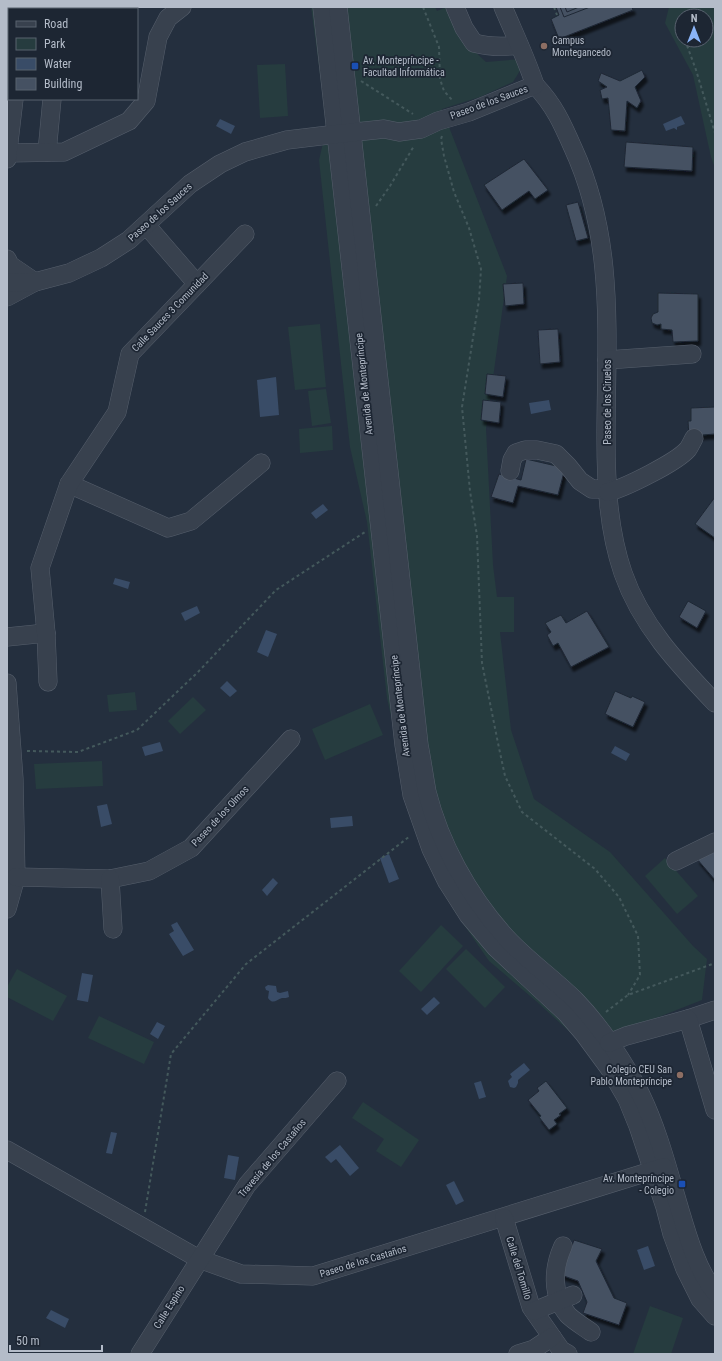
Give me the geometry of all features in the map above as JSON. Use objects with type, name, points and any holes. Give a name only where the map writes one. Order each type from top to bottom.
[{"type":"street","points":[[14,100],[7,156],[46,152],[64,152],[129,121],[146,101],[158,37],[168,18],[182,7]]},
{"type":"street","name":"Avenida de Montepríncipe","points":[[322,7],[344,133],[419,745],[427,791],[437,824],[461,877],[481,907],[504,935],[576,1002],[594,1023],[621,1061],[641,1095],[652,1122],[665,1206],[672,1234],[685,1269],[700,1299],[715,1316]]},
{"type":"street","name":"Avenida de Montepríncipe","points":[[338,7],[345,71],[344,133],[380,526],[404,745],[412,794],[431,849],[447,882],[468,915],[496,948],[566,1013],[584,1034],[609,1068],[627,1098],[638,1126],[660,1169],[699,1265],[715,1292]]},
{"type":"street","points":[[455,7],[464,28],[474,43],[506,47],[522,51]]},
{"type":"street","name":"Paseo de los Sauces","points":[[7,283],[35,282],[69,273],[100,258],[129,240],[190,184],[220,164],[245,152],[287,140],[384,129],[399,132],[469,112],[535,85],[503,7]]},
{"type":"street","name":"Paseo de los Ciruelos","points":[[535,85],[547,98],[556,112],[582,166],[593,201],[601,238],[608,310],[606,460],[609,514],[614,541],[623,574],[634,599],[660,642],[715,703]]},
{"type":"street","points":[[46,152],[52,100]]},
{"type":"street","points":[[146,225],[197,284]]},
{"type":"street","name":"Calle Sauces 3 Comunidad","points":[[48,682],[46,633],[40,568],[68,484],[117,412],[130,354],[245,234]]},
{"type":"street","points":[[7,259],[10,265],[35,282],[7,297]]},
{"type":"street","points":[[607,360],[692,354]]},
{"type":"street","points":[[510,471],[512,460],[516,453],[525,450],[537,450],[556,454],[580,481],[592,489],[618,490],[681,455],[688,448],[694,438]]},
{"type":"street","points":[[68,484],[168,528],[191,521],[261,463]]},
{"type":"street","points":[[7,637],[46,633]]},
{"type":"street","points":[[7,684],[7,701],[12,751],[16,877],[7,909]]},
{"type":"street","name":"Paseo de los Olmos","points":[[16,877],[110,879],[148,871],[191,848],[291,739]]},
{"type":"street","points":[[676,861],[715,842]]},
{"type":"street","points":[[110,879],[113,929]]},
{"type":"street","points":[[609,1043],[626,1036],[715,1010]]},
{"type":"street","points":[[688,1019],[715,1110]]},
{"type":"street","name":"Travesía de los Castaños","points":[[199,1259],[247,1185],[337,1081]]},
{"type":"street","name":"Paseo de los Castaños","points":[[7,1150],[199,1259],[241,1274],[313,1276],[660,1169]]},
{"type":"street","name":"Calle del Tomillo","points":[[504,1218],[531,1307],[561,1350],[568,1354]]},
{"type":"street","points":[[563,1246],[557,1260],[555,1286],[566,1298],[568,1315],[591,1332]]},
{"type":"street","name":"Calle Espino","points":[[140,1354],[199,1259]]},
{"type":"street","points":[[534,1311],[566,1298]]},
{"type":"street","points":[[518,1354],[534,1349],[552,1337]]},
{"type":"path","points":[[375,207],[390,186],[421,133],[434,122],[455,109],[453,101],[444,91],[440,80],[439,47],[423,7]]},
{"type":"path","points":[[554,7],[557,15]]},
{"type":"path","points":[[688,48],[715,133]]},
{"type":"path","points":[[345,71],[434,122],[448,124],[441,139],[444,156],[454,192],[469,228],[481,269],[479,300],[462,407],[470,491],[477,536],[482,662],[498,748],[505,776],[522,812],[595,869],[619,897],[638,936],[640,975],[628,995]]},
{"type":"path","points":[[12,751],[78,752],[137,730],[198,672],[276,590],[371,528],[380,526]]},
{"type":"path","points":[[142,1227],[171,1054],[246,964],[403,841],[423,828]]},
{"type":"path","points":[[594,1023],[628,995],[715,963]]},
{"type":"green space","points":[[311,7],[435,7],[437,11],[446,7],[460,38],[486,62],[520,59],[521,69],[513,82],[480,97],[442,109],[507,276],[486,429],[493,565],[497,597],[514,597],[514,632],[500,632],[511,730],[534,799],[610,852],[693,946],[707,959],[702,1000],[585,1046],[536,1001],[489,961],[453,909],[414,821],[387,698],[367,522],[350,447],[319,160],[327,126]]},
{"type":"green space","points":[[669,7],[715,7],[715,168],[711,157],[693,75],[678,48],[714,48],[714,8],[674,8],[674,40],[665,23]]},
{"type":"green space","points":[[285,64],[288,116],[260,118],[257,65]]},
{"type":"green space","points":[[320,324],[326,387],[295,390],[288,327]]},
{"type":"green space","points":[[326,389],[331,423],[312,426],[308,391]]},
{"type":"green space","points":[[332,426],[333,450],[300,453],[299,429]]},
{"type":"green space","points":[[135,692],[137,710],[109,712],[107,695]]},
{"type":"green space","points":[[193,697],[206,710],[180,734],[168,721]]},
{"type":"green space","points":[[370,704],[383,735],[325,760],[312,729]]},
{"type":"green space","points":[[102,761],[103,786],[36,789],[34,764]]},
{"type":"green space","points":[[665,858],[698,896],[677,914],[645,876]]},
{"type":"green space","points":[[441,925],[463,946],[421,992],[399,971]]},
{"type":"green space","points":[[466,949],[505,987],[485,1008],[446,969]]},
{"type":"green space","points":[[17,969],[67,996],[53,1021],[7,997],[7,987]]},
{"type":"green space","points":[[99,1016],[154,1042],[144,1064],[88,1038]]},
{"type":"green space","points":[[363,1102],[419,1140],[401,1167],[376,1151],[384,1139],[352,1118]]},
{"type":"green space","points":[[650,1306],[683,1318],[671,1354],[633,1354]]},
{"type":"water","points":[[681,116],[685,124],[677,127],[677,130],[674,128],[666,131],[663,124]]},
{"type":"water","points":[[220,119],[235,126],[231,134],[216,126]]},
{"type":"water","points":[[276,377],[279,415],[260,417],[257,380]]},
{"type":"water","points":[[549,400],[551,410],[531,414],[529,403]]},
{"type":"water","points":[[323,504],[328,510],[316,519],[311,513]]},
{"type":"water","points":[[115,578],[130,582],[128,589],[113,584]]},
{"type":"water","points":[[197,606],[200,613],[185,621],[181,613]]},
{"type":"water","points":[[266,630],[277,634],[268,657],[257,652]]},
{"type":"water","points":[[227,681],[237,691],[230,697],[220,688]]},
{"type":"water","points":[[160,742],[163,751],[145,756],[142,747]]},
{"type":"water","points":[[615,746],[630,754],[626,761],[611,753]]},
{"type":"water","points":[[107,804],[112,824],[101,827],[97,806]]},
{"type":"water","points":[[352,816],[353,826],[331,828],[330,818]]},
{"type":"water","points":[[389,854],[399,879],[389,883],[380,858]]},
{"type":"water","points":[[273,878],[278,883],[267,896],[262,890]]},
{"type":"water","points":[[177,922],[194,950],[183,956],[169,934],[174,931],[171,925]]},
{"type":"water","points":[[82,973],[93,975],[88,1002],[77,1000]]},
{"type":"water","points":[[268,985],[276,986],[277,992],[280,993],[288,991],[289,997],[271,1001],[268,998],[269,991],[266,990],[265,987]]},
{"type":"water","points":[[434,997],[440,1003],[427,1015],[421,1009]]},
{"type":"water","points":[[157,1022],[165,1026],[158,1039],[150,1034]]},
{"type":"water","points":[[524,1063],[530,1070],[518,1080],[516,1087],[510,1087],[508,1081],[512,1077],[510,1074]]},
{"type":"water","points":[[481,1081],[486,1097],[479,1099],[474,1083]]},
{"type":"water","points":[[111,1132],[117,1133],[112,1154],[106,1153]]},
{"type":"water","points":[[340,1145],[359,1168],[350,1176],[336,1159],[331,1163],[325,1157]]},
{"type":"water","points":[[228,1155],[239,1157],[235,1180],[224,1178]]},
{"type":"water","points":[[454,1181],[464,1201],[456,1205],[446,1185]]},
{"type":"water","points":[[648,1246],[655,1266],[644,1270],[637,1250]]},
{"type":"water","points":[[51,1310],[69,1319],[65,1328],[46,1318]]},
{"type":"building","points":[[556,7],[632,7],[633,10],[559,39],[551,19],[559,15]]},
{"type":"building","points":[[560,7],[590,7],[564,17]]},
{"type":"building","points":[[565,7],[579,7],[567,12]]},
{"type":"building","points":[[642,70],[645,77],[635,87],[641,101],[637,108],[627,101],[625,131],[611,130],[608,98],[602,99],[600,90],[607,87],[598,81],[601,73],[620,81]]},
{"type":"building","points":[[626,142],[693,147],[692,171],[624,167]]},
{"type":"building","points":[[524,159],[548,190],[535,199],[529,191],[502,210],[484,185]]},
{"type":"building","points":[[578,202],[588,238],[576,241],[566,205]]},
{"type":"building","points":[[523,283],[524,304],[505,306],[503,284]]},
{"type":"building","points":[[658,293],[698,294],[698,341],[673,342],[672,330],[661,329],[661,324],[657,325],[652,323],[651,318],[653,314],[658,312]]},
{"type":"building","points":[[558,329],[560,362],[540,364],[538,330]]},
{"type":"building","points":[[487,374],[506,376],[503,397],[485,394]]},
{"type":"building","points":[[483,400],[501,402],[499,423],[481,420]]},
{"type":"building","points":[[715,407],[715,434],[689,436],[688,421],[691,421],[691,408]]},
{"type":"building","points":[[526,459],[565,468],[558,495],[518,486],[513,503],[491,497],[499,474],[521,480]]},
{"type":"building","points":[[715,497],[715,538],[695,524]]},
{"type":"building","points":[[688,601],[706,611],[697,628],[679,617]]},
{"type":"building","points":[[587,611],[609,647],[571,667],[558,643],[553,646],[547,635],[551,632],[545,623],[561,615],[566,623]]},
{"type":"building","points":[[615,691],[645,702],[633,727],[605,714]]},
{"type":"building","points":[[715,845],[715,880],[697,859]]},
{"type":"building","points":[[546,1081],[567,1108],[554,1120],[557,1124],[549,1130],[539,1117],[541,1116],[528,1100],[539,1091],[537,1088]]},
{"type":"building","points":[[574,1240],[602,1249],[596,1261],[614,1298],[627,1303],[619,1325],[583,1313],[587,1302],[578,1281],[561,1275]]},
{"type":"place","name":"Campus Montegancedo","points":[[544,46]]},
{"type":"place","name":"Av. Montepríncipe - Facultad Informática","points":[[355,66]]},
{"type":"place","name":"Colegio CEU San Pablo Montepríncipe","points":[[680,1075]]},
{"type":"place","name":"Av. Montepríncipe - Colegio","points":[[682,1184]]}]
